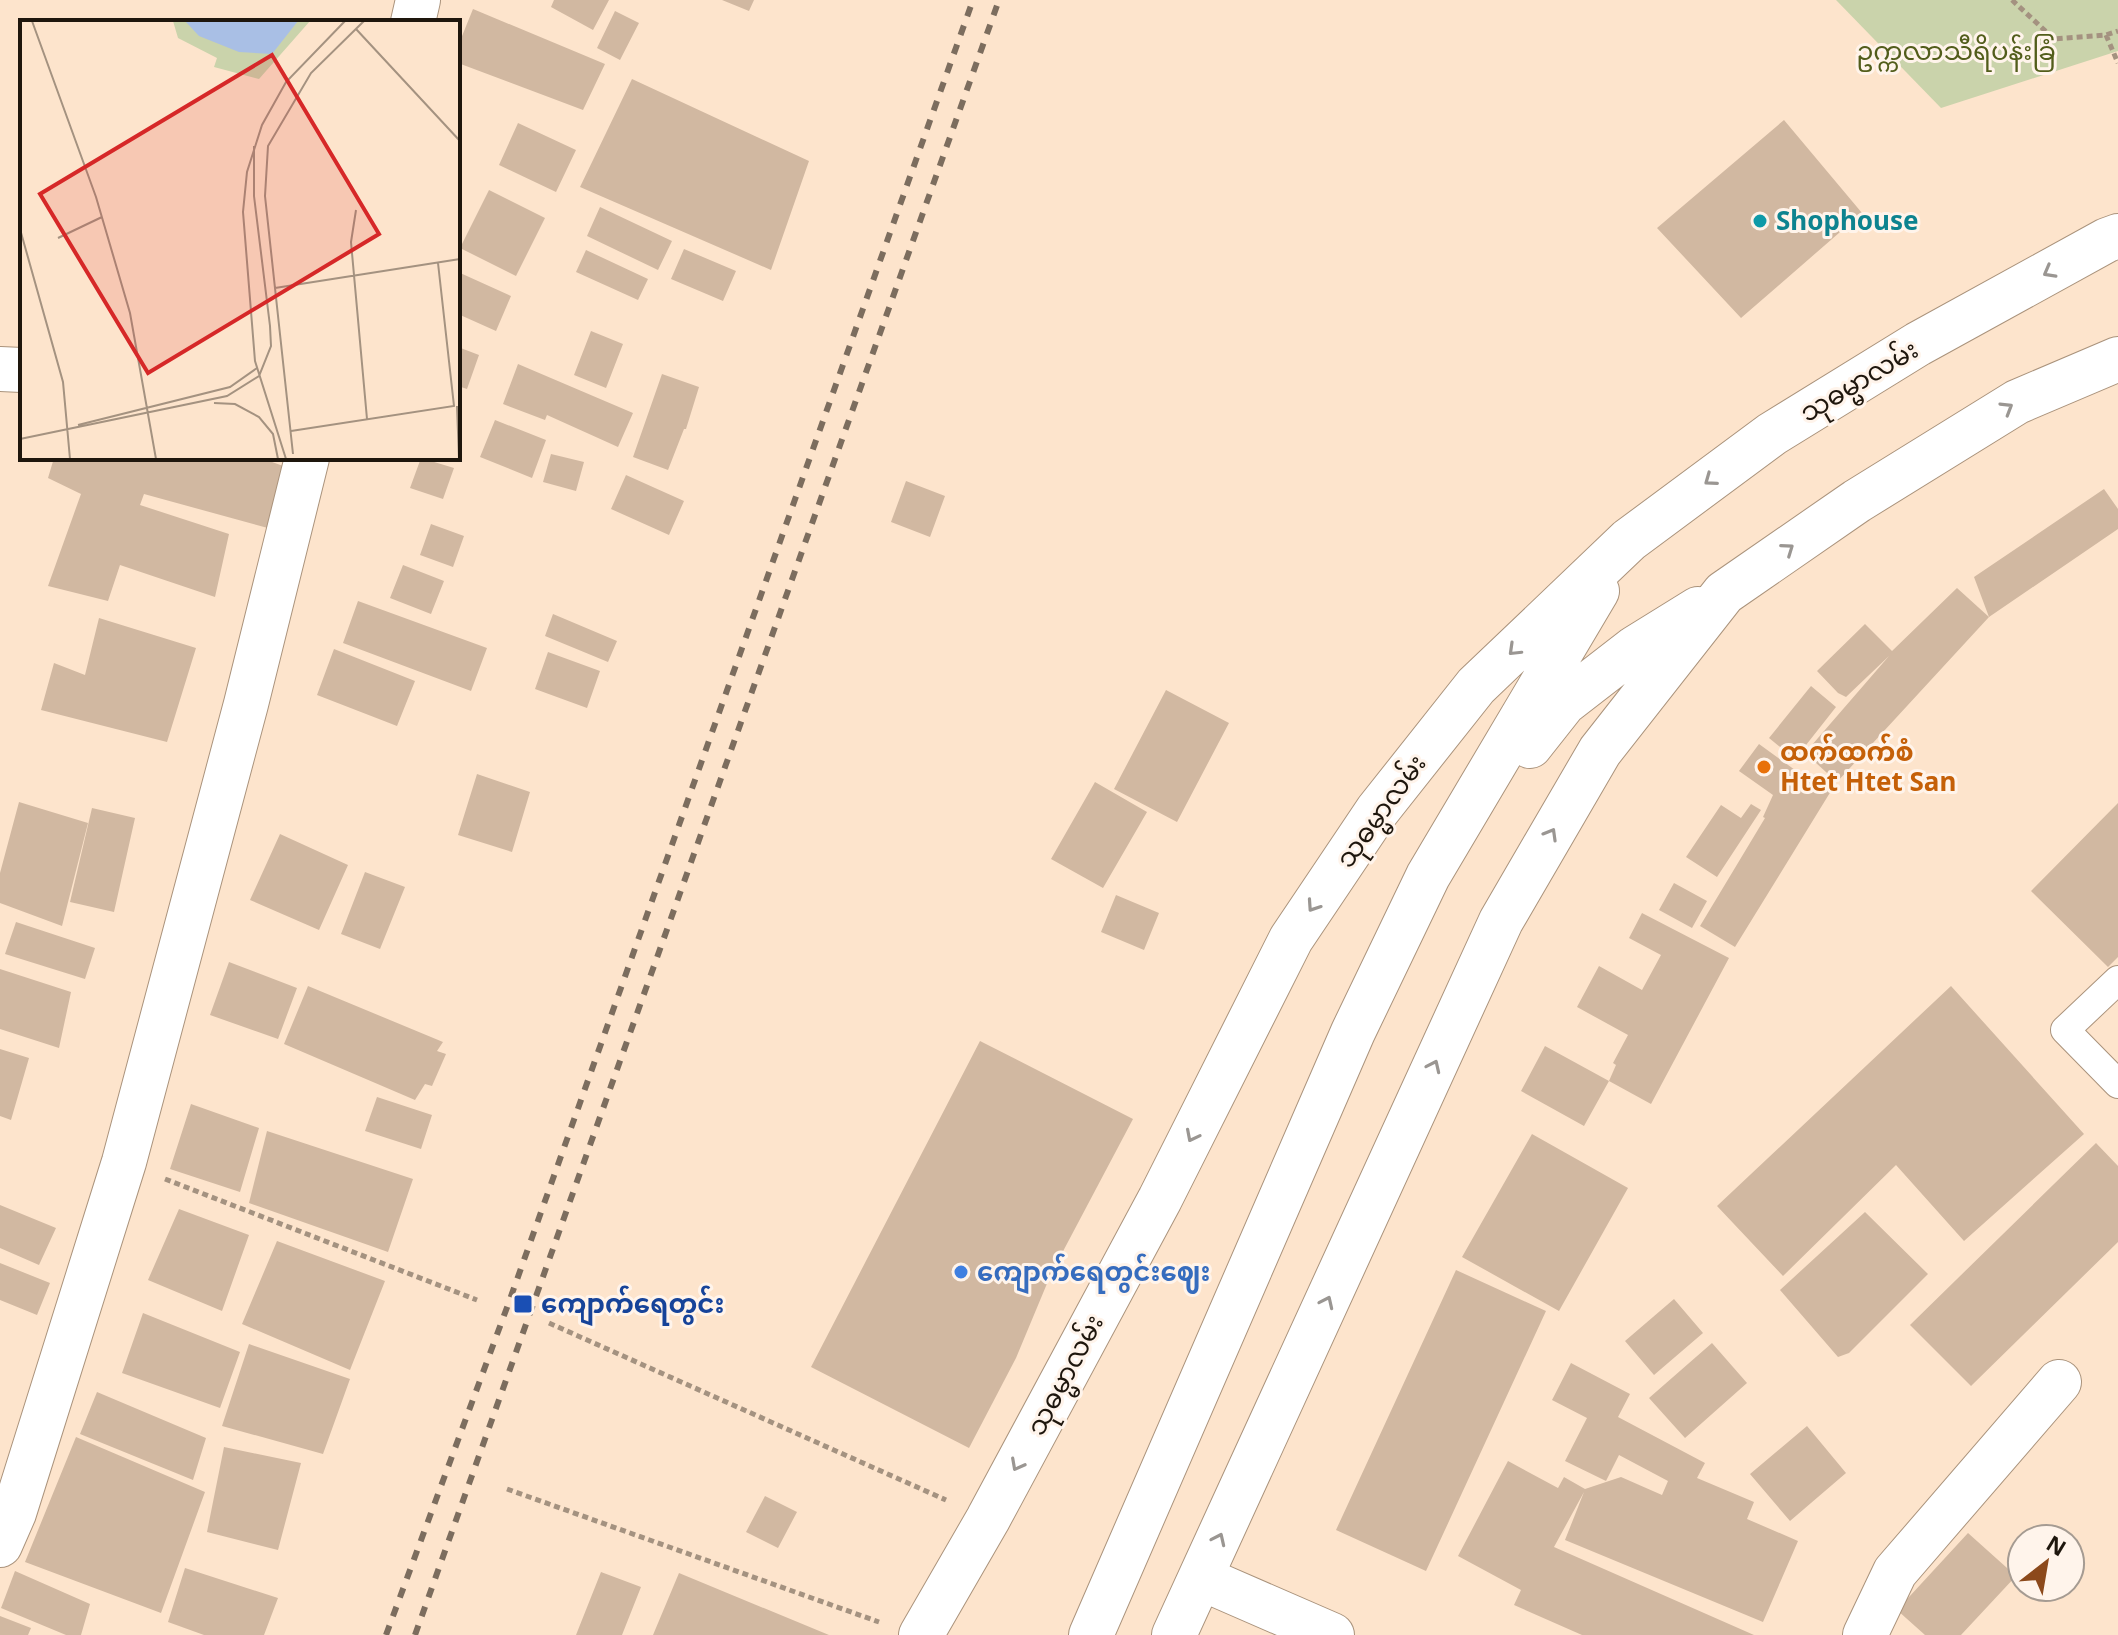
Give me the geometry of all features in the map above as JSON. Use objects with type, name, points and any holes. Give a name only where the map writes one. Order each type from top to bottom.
[{"type":"main road","points":[[413,20],[418,0]]},
{"type":"main road","name":"သုဓမ္မာလမ်း","points":[[904,1630],[988,1519],[1160,1199],[1291,939],[1377,811],[1476,686],[1629,540],[1786,426],[1918,344],[2118,236]]},
{"type":"main road","points":[[1428,876],[1564,703],[1635,648],[1724,593],[1857,501],[2017,402],[2118,359]]},
{"type":"main road","points":[[0,369],[20,370]]},
{"type":"main road","points":[[0,1545],[14,1513],[124,1162],[246,704],[307,460]]},
{"type":"main road","points":[[1091,1635],[1347,1046],[1428,876],[1629,540]]},
{"type":"main road","points":[[1174,1635],[1501,921],[1600,751],[1724,593]]},
{"type":"main road","points":[[1865,1635],[1895,1572],[2059,1382]]},
{"type":"main road","points":[[1201,1578],[1332,1635]]},
{"type":"lane","points":[[2118,980],[2065,1030],[2118,1084]]},
{"type":"path","points":[[2012,0],[2054,39],[2106,35],[2118,31]]},
{"type":"path","points":[[2106,35],[2118,63]]},
{"type":"path","points":[[124,1162],[477,1300]]},
{"type":"path","points":[[549,1323],[988,1519]]},
{"type":"path","points":[[507,1489],[904,1630]]},
{"type":"green space","name":"ဥက္ကလာသီရိပန်းခြံ","points":[[1836,0],[2118,0],[2118,51],[1941,108]]},
{"type":"building","points":[[554,0],[609,0],[593,30],[551,7]]},
{"type":"building","points":[[722,0],[754,0],[749,11]]},
{"type":"building","points":[[473,9],[605,64],[583,110],[460,64],[460,41]]},
{"type":"building","points":[[615,11],[639,23],[620,60],[597,48]]},
{"type":"building","points":[[632,79],[809,161],[771,270],[580,187]]},
{"type":"building","name":"Shophouse","points":[[1784,120],[1862,213],[1741,318],[1657,228]]},
{"type":"building","points":[[518,123],[576,150],[556,192],[499,165]]},
{"type":"building","points":[[489,190],[545,218],[516,276],[460,248]]},
{"type":"building","points":[[600,207],[672,241],[658,270],[587,236]]},
{"type":"building","points":[[684,249],[736,271],[723,301],[671,279]]},
{"type":"building","points":[[586,250],[648,279],[638,300],[576,272]]},
{"type":"building","points":[[460,273],[511,296],[496,331],[460,315]]},
{"type":"building","points":[[591,331],[623,344],[606,388],[574,375]]},
{"type":"building","points":[[460,348],[479,355],[467,389],[460,387]]},
{"type":"building","points":[[518,364],[633,413],[618,447],[547,415],[545,420],[503,404]]},
{"type":"building","points":[[662,374],[699,387],[686,429],[668,470],[633,457]]},
{"type":"building","points":[[495,420],[546,440],[532,478],[480,457]]},
{"type":"building","points":[[551,454],[584,462],[576,491],[543,482]]},
{"type":"building","points":[[53,460],[267,460],[286,467],[275,530],[144,494],[140,505],[229,534],[215,597],[120,565],[108,601],[48,586],[81,494],[48,478]]},
{"type":"building","points":[[420,460],[454,468],[443,499],[410,488]]},
{"type":"building","points":[[626,475],[684,501],[669,535],[611,509]]},
{"type":"building","points":[[906,481],[945,496],[930,537],[891,522]]},
{"type":"building","points":[[2104,489],[2118,509],[2118,529],[1989,617],[1974,577]]},
{"type":"building","points":[[431,524],[464,536],[453,567],[420,555]]},
{"type":"building","points":[[403,565],[444,581],[431,614],[390,598]]},
{"type":"building","points":[[1957,588],[1989,617],[1837,782],[1805,753],[1889,656],[1846,697],[1817,671],[1865,624],[1892,651]]},
{"type":"building","points":[[358,601],[487,648],[471,691],[343,643]]},
{"type":"building","points":[[553,614],[617,641],[608,662],[545,636]]},
{"type":"building","points":[[99,618],[196,648],[167,742],[41,710],[54,663],[85,675]]},
{"type":"building","points":[[334,649],[415,681],[397,726],[317,695]]},
{"type":"building","points":[[548,652],[600,671],[587,708],[535,689]]},
{"type":"building","points":[[1811,686],[1836,707],[1795,759],[1769,738]]},
{"type":"building","points":[[1166,690],[1229,723],[1177,822],[1114,789]]},
{"type":"building","points":[[1759,744],[1831,791],[1735,947],[1700,926],[1765,818],[1773,795],[1739,771]]},
{"type":"building","points":[[477,774],[530,792],[512,852],[458,835]]},
{"type":"building","points":[[1095,782],[1147,812],[1103,888],[1051,859]]},
{"type":"building","points":[[19,802],[88,823],[62,926],[0,903],[0,873]]},
{"type":"building","points":[[2118,803],[2118,957],[2108,967],[2031,891]]},
{"type":"building","points":[[1751,804],[1761,810],[1717,877],[1686,857],[1721,805],[1741,818]]},
{"type":"building","points":[[92,808],[135,818],[114,912],[70,902]]},
{"type":"building","points":[[280,834],[348,865],[319,930],[250,900]]},
{"type":"building","points":[[365,872],[405,887],[380,949],[341,934]]},
{"type":"building","points":[[1674,883],[1707,901],[1692,928],[1659,910]]},
{"type":"building","points":[[1116,895],[1159,913],[1144,950],[1101,932]]},
{"type":"building","points":[[1642,913],[1729,958],[1651,1104],[1609,1081],[1616,1065],[1613,1063],[1628,1035],[1577,1007],[1599,966],[1642,990],[1661,955],[1629,938]]},
{"type":"building","points":[[16,922],[95,948],[85,979],[5,954]]},
{"type":"building","points":[[229,962],[297,988],[278,1039],[210,1015]]},
{"type":"building","points":[[0,969],[71,992],[59,1048],[0,1029]]},
{"type":"building","points":[[308,986],[443,1042],[437,1051],[446,1054],[432,1086],[425,1084],[415,1100],[284,1044]]},
{"type":"building","points":[[1951,986],[2084,1134],[1964,1241],[1896,1165],[1783,1276],[1717,1206]]},
{"type":"building","points":[[980,1041],[1133,1119],[1051,1274],[1016,1358],[969,1448],[811,1367]]},
{"type":"building","points":[[1545,1046],[1609,1081],[1584,1126],[1521,1091]]},
{"type":"building","points":[[0,1049],[29,1058],[11,1120],[0,1116]]},
{"type":"building","points":[[377,1097],[432,1115],[421,1149],[365,1131]]},
{"type":"building","points":[[191,1104],[259,1128],[240,1192],[170,1169]]},
{"type":"building","points":[[267,1131],[413,1179],[388,1252],[249,1203]]},
{"type":"building","points":[[1532,1134],[1628,1188],[1559,1311],[1462,1257]]},
{"type":"building","points":[[2096,1143],[2118,1166],[2118,1242],[1971,1386],[1910,1325]]},
{"type":"building","points":[[0,1205],[56,1228],[39,1265],[0,1248]]},
{"type":"building","points":[[179,1209],[249,1235],[222,1311],[148,1280]]},
{"type":"building","points":[[1865,1212],[1928,1274],[1849,1353],[1838,1357],[1780,1290]]},
{"type":"building","points":[[277,1241],[385,1281],[350,1370],[242,1324]]},
{"type":"building","points":[[0,1263],[50,1283],[37,1315],[0,1300]]},
{"type":"building","points":[[1456,1270],[1546,1311],[1426,1571],[1336,1530]]},
{"type":"building","points":[[1674,1299],[1703,1333],[1654,1375],[1625,1341]]},
{"type":"building","points":[[143,1313],[240,1352],[220,1408],[122,1373]]},
{"type":"building","points":[[1712,1343],[1747,1383],[1685,1438],[1649,1398]]},
{"type":"building","points":[[249,1344],[350,1379],[323,1454],[222,1426]]},
{"type":"building","points":[[1571,1363],[1630,1394],[1618,1417],[1705,1463],[1697,1478],[1754,1502],[1747,1519],[1798,1541],[1763,1622],[1565,1540],[1584,1492],[1554,1547],[1754,1635],[1582,1635],[1514,1605],[1521,1590],[1458,1556],[1508,1461],[1558,1488],[1564,1477],[1585,1489],[1621,1477],[1662,1495],[1668,1481],[1619,1455],[1606,1481],[1565,1461],[1587,1418],[1552,1400]]},
{"type":"building","points":[[97,1392],[206,1438],[193,1480],[80,1434]]},
{"type":"building","points":[[1807,1426],[1846,1473],[1790,1521],[1750,1474]]},
{"type":"building","points":[[76,1437],[205,1492],[161,1613],[25,1562]]},
{"type":"building","points":[[224,1447],[301,1463],[278,1550],[207,1532]]},
{"type":"building","points":[[765,1496],[797,1512],[778,1548],[746,1532]]},
{"type":"building","points":[[1968,1533],[2006,1567],[2006,1587],[1961,1635],[1925,1635],[1897,1610]]},
{"type":"building","points":[[185,1568],[278,1598],[264,1635],[204,1635],[168,1622]]},
{"type":"building","points":[[15,1571],[90,1604],[81,1635],[66,1635],[1,1608]]},
{"type":"building","points":[[601,1572],[641,1587],[622,1635],[576,1635]]},
{"type":"building","points":[[679,1573],[829,1635],[653,1635]]},
{"type":"building","points":[[0,1616],[31,1628],[28,1635],[0,1635]]},
{"type":"railway","points":[[386,1635],[509,1302],[973,0]]},
{"type":"railway","points":[[415,1635],[999,0]]},
{"type":"place","name":"Shophouse","points":[[1760,221]]},
{"type":"place","name":"ထက်ထက်စံ Htet Htet San","points":[[1764,767]]},
{"type":"place","name":"ကျောက်ရေတွင်းဈေး","points":[[961,1272]]},
{"type":"place","name":"ကျောက်ရေတွင်း","points":[[523,1304]]}]
